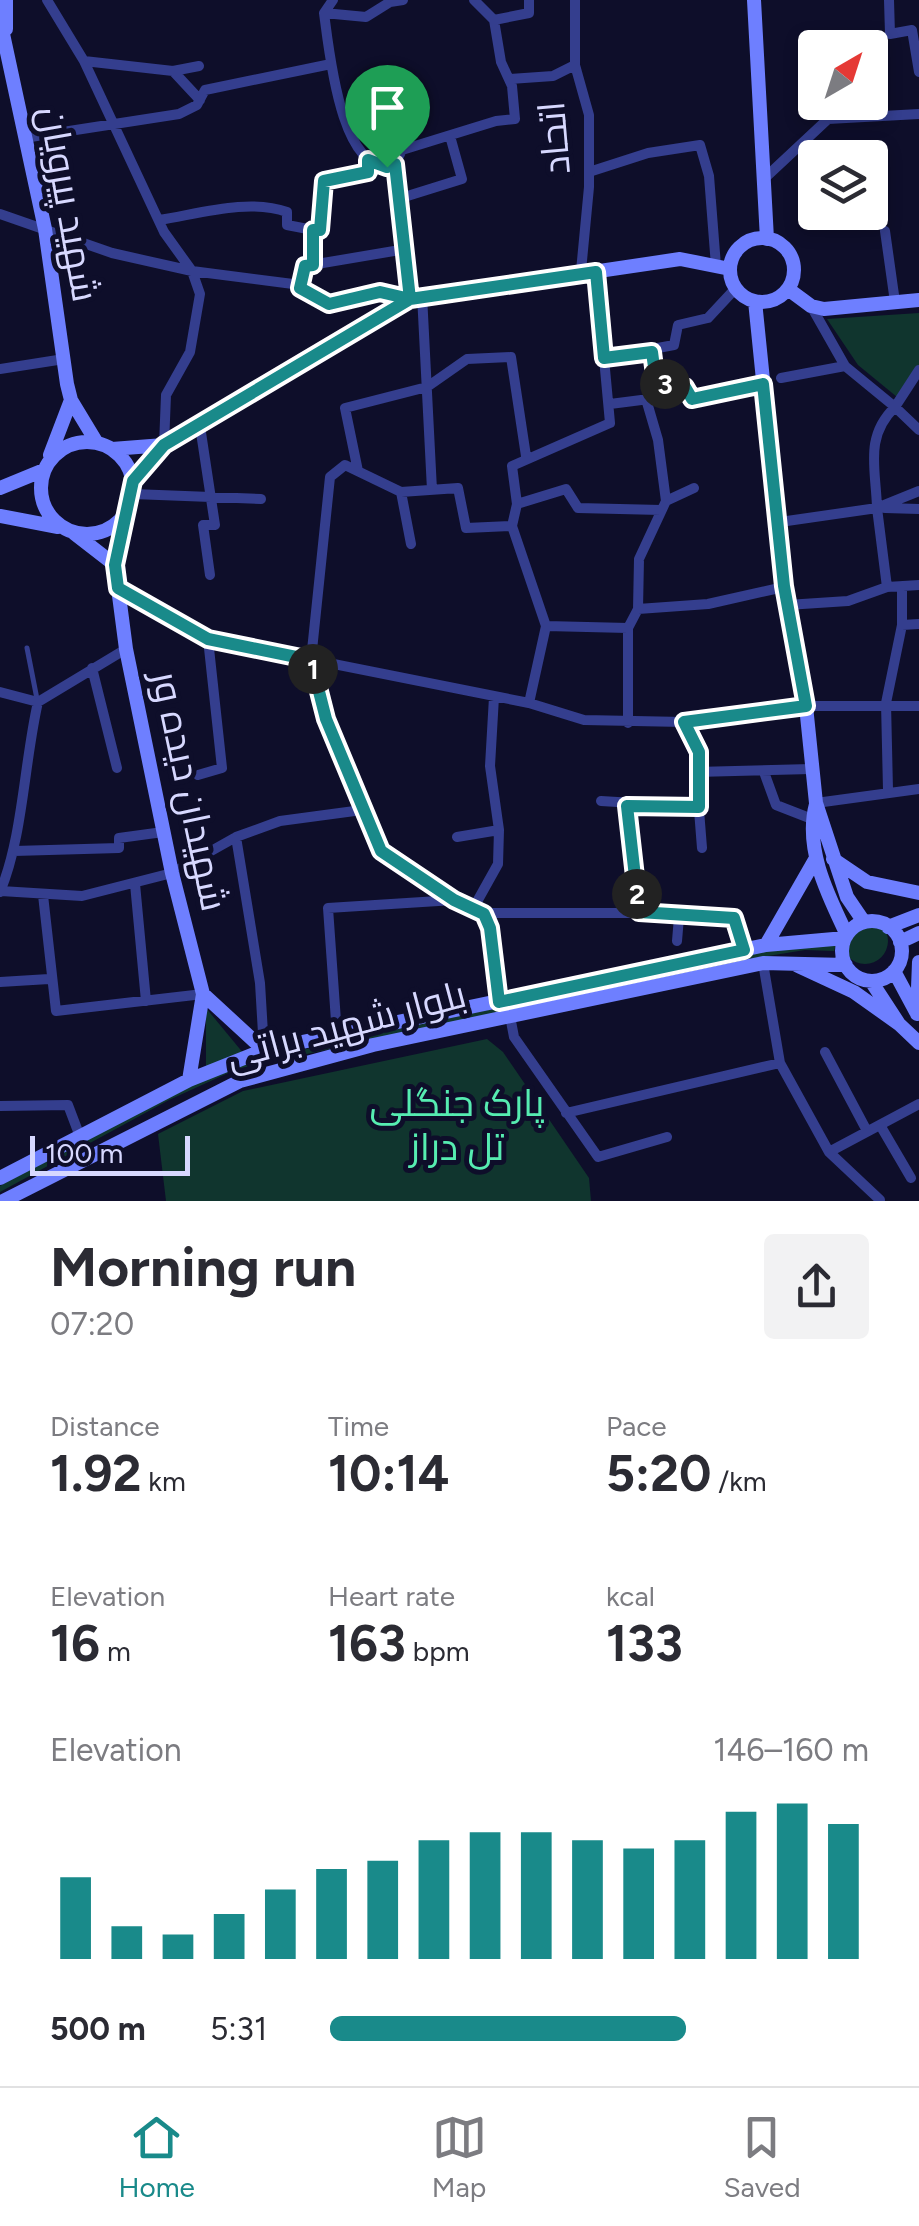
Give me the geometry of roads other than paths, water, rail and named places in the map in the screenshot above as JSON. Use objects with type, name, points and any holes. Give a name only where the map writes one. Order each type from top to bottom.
[{"type":"main road","name":"شهید پیرویان","points":[[6,0],[3,27],[46,229],[71,400]]},
{"type":"main road","points":[[754,0],[767,239]]},
{"type":"main road","points":[[0,516],[101,533],[123,517],[133,488],[164,445],[416,297],[680,258],[723,267],[736,289],[755,302],[772,301],[788,289],[792,262],[780,244],[767,239],[741,246],[723,267]]},
{"type":"main road","points":[[788,289],[810,306],[919,300]]},
{"type":"main road","points":[[755,302],[784,586],[806,706],[816,803],[846,898],[864,922],[888,926],[919,915]]},
{"type":"main road","points":[[71,400],[104,446],[129,468],[133,488]]},
{"type":"main road","points":[[71,400],[46,466],[40,496],[52,519],[115,565]]},
{"type":"main road","points":[[0,488],[46,466],[69,445],[164,445]]},
{"type":"main road","name":"شهیدان دیده ور","points":[[123,517],[115,565],[126,649],[172,873],[203,994],[188,1080]]},
{"type":"main road","points":[[816,803],[812,819],[816,858],[846,936],[846,966],[855,976],[871,981],[900,1024]]},
{"type":"main road","points":[[766,945],[816,858]]},
{"type":"main road","points":[[833,859],[867,882],[919,893]]},
{"type":"main road","points":[[846,936],[864,922]]},
{"type":"main road","points":[[871,981],[894,971],[901,956],[900,942],[888,926]]},
{"type":"main road","points":[[900,942],[919,933]]},
{"type":"main road","name":"بلوار شهید براتی","points":[[0,1178],[188,1080],[264,1050],[766,945],[846,936]]},
{"type":"main road","points":[[788,961],[854,992],[900,1024],[919,1043]]},
{"type":"main road","points":[[918,1015],[919,962]]},
{"type":"main road","name":"بلوار شهید براتی","points":[[3,1201],[240,1081],[373,1044],[763,963],[846,966]]},
{"type":"main road","points":[[894,971],[918,1015]]},
{"type":"main road","points":[[203,994],[264,1050]]},
{"type":"street","points":[[47,0],[84,61],[159,220],[192,271],[200,294],[190,352],[166,395],[164,445]]},
{"type":"street","points":[[333,0],[324,13],[331,64],[357,152],[387,167],[395,164]]},
{"type":"street","points":[[324,13],[366,18],[403,0]]},
{"type":"street","points":[[402,150],[496,121],[516,119],[510,79],[500,62],[494,20],[474,0]]},
{"type":"street","points":[[494,20],[530,13],[529,0]]},
{"type":"street","name":"اتحاد","points":[[576,0],[575,65],[588,115],[589,272],[610,404]]},
{"type":"street","points":[[890,0],[890,34],[912,30],[919,72]]},
{"type":"street","points":[[84,61],[173,71],[199,66]]},
{"type":"street","points":[[24,138],[112,121],[179,114],[200,100],[205,90],[331,64]]},
{"type":"street","points":[[510,79],[554,76],[575,65]]},
{"type":"street","points":[[173,71],[200,100]]},
{"type":"street","points":[[766,176],[828,118],[919,114]]},
{"type":"street","points":[[404,126],[402,150],[395,164],[428,387],[432,490]]},
{"type":"street","points":[[401,198],[462,179],[450,136]]},
{"type":"street","points":[[588,172],[648,153],[700,145],[709,176],[723,267]]},
{"type":"street","points":[[159,220],[241,207],[268,208],[288,212],[287,225],[320,230],[324,181],[368,172],[368,160]]},
{"type":"street","points":[[0,214],[112,253],[192,271],[300,288],[329,304],[380,292],[416,297]]},
{"type":"street","points":[[313,230],[313,265]]},
{"type":"street","points":[[885,230],[895,302]]},
{"type":"street","points":[[300,288],[305,266],[406,250]]},
{"type":"street","points":[[604,358],[674,345],[678,325],[708,318],[736,289]]},
{"type":"street","points":[[810,306],[845,366],[919,430]]},
{"type":"street","points":[[529,704],[546,626],[512,526],[517,504],[512,466],[526,456],[610,423],[610,404],[657,398],[652,352]]},
{"type":"street","points":[[358,471],[345,408],[428,387],[466,360],[512,358],[526,456]]},
{"type":"street","points":[[0,369],[64,359]]},
{"type":"street","points":[[781,378],[845,366]]},
{"type":"street","points":[[887,587],[877,508],[874,434],[919,370]]},
{"type":"street","points":[[656,382],[685,387],[692,399],[763,384]]},
{"type":"street","points":[[628,722],[628,628],[638,610],[640,559],[663,505],[658,440],[646,399]]},
{"type":"street","points":[[200,426],[216,525],[203,526],[210,574]]},
{"type":"street","points":[[512,526],[466,528],[458,488],[402,492],[345,465],[330,478],[311,660],[326,719],[381,851],[454,900],[479,910],[639,912],[734,918],[744,950]]},
{"type":"street","points":[[133,488],[213,500],[260,499]]},
{"type":"street","points":[[517,504],[566,489],[578,508],[663,505],[694,488]]},
{"type":"street","points":[[877,508],[919,491]]},
{"type":"street","points":[[402,492],[411,544]]},
{"type":"street","points":[[780,522],[877,508],[919,509]]},
{"type":"street","points":[[638,610],[708,604],[784,586]]},
{"type":"street","points":[[787,605],[848,601],[887,587],[919,586]]},
{"type":"street","points":[[118,588],[208,639],[529,704],[584,720],[684,722],[806,706],[919,706]]},
{"type":"street","points":[[888,790],[886,703],[902,625],[902,589]]},
{"type":"street","points":[[902,625],[919,624]]},
{"type":"street","points":[[546,626],[628,628]]},
{"type":"street","points":[[198,775],[222,768],[208,639]]},
{"type":"street","points":[[126,649],[38,702],[24,767],[14,851],[0,891],[82,896],[172,873],[236,837],[280,821],[362,810]]},
{"type":"street","points":[[92,668],[117,768]]},
{"type":"street","points":[[0,692],[38,702]]},
{"type":"street","points":[[479,910],[498,864],[499,830],[490,766],[494,698]]},
{"type":"street","points":[[684,722],[699,752],[696,772],[702,848]]},
{"type":"street","points":[[696,772],[811,769]]},
{"type":"street","points":[[764,772],[776,805],[812,819]]},
{"type":"street","points":[[816,803],[888,790],[919,789]]},
{"type":"street","points":[[601,801],[627,806],[699,807]]},
{"type":"street","points":[[627,806],[639,912]]},
{"type":"street","points":[[457,836],[499,830]]},
{"type":"street","points":[[14,851],[119,848],[120,838],[163,832]]},
{"type":"street","points":[[236,837],[260,983],[264,1050]]},
{"type":"street","points":[[135,884],[146,1001]]},
{"type":"street","points":[[43,895],[49,979],[54,1006],[60,1013],[203,994]]},
{"type":"street","points":[[337,1034],[328,908],[454,900]]},
{"type":"street","points":[[479,910],[490,928],[499,1002]]},
{"type":"street","points":[[677,941],[679,917]]},
{"type":"street","points":[[763,963],[780,1063],[829,1152],[880,1200]]},
{"type":"street","points":[[0,982],[49,979]]},
{"type":"street","points":[[510,1016],[514,1037],[598,1157],[668,1137]]},
{"type":"street","points":[[825,1052],[866,1131]]},
{"type":"street","points":[[566,1113],[780,1063]]},
{"type":"street","points":[[829,1152],[919,1104]]},
{"type":"street","points":[[0,1106],[68,1105],[79,1134]]},
{"type":"street","points":[[880,1126],[911,1178]]},
{"type":"lane","points":[[27,648],[38,702]]},
{"type":"park label","name":"پارک جنگلی تل دراز","points":[[457,1125]]}]
